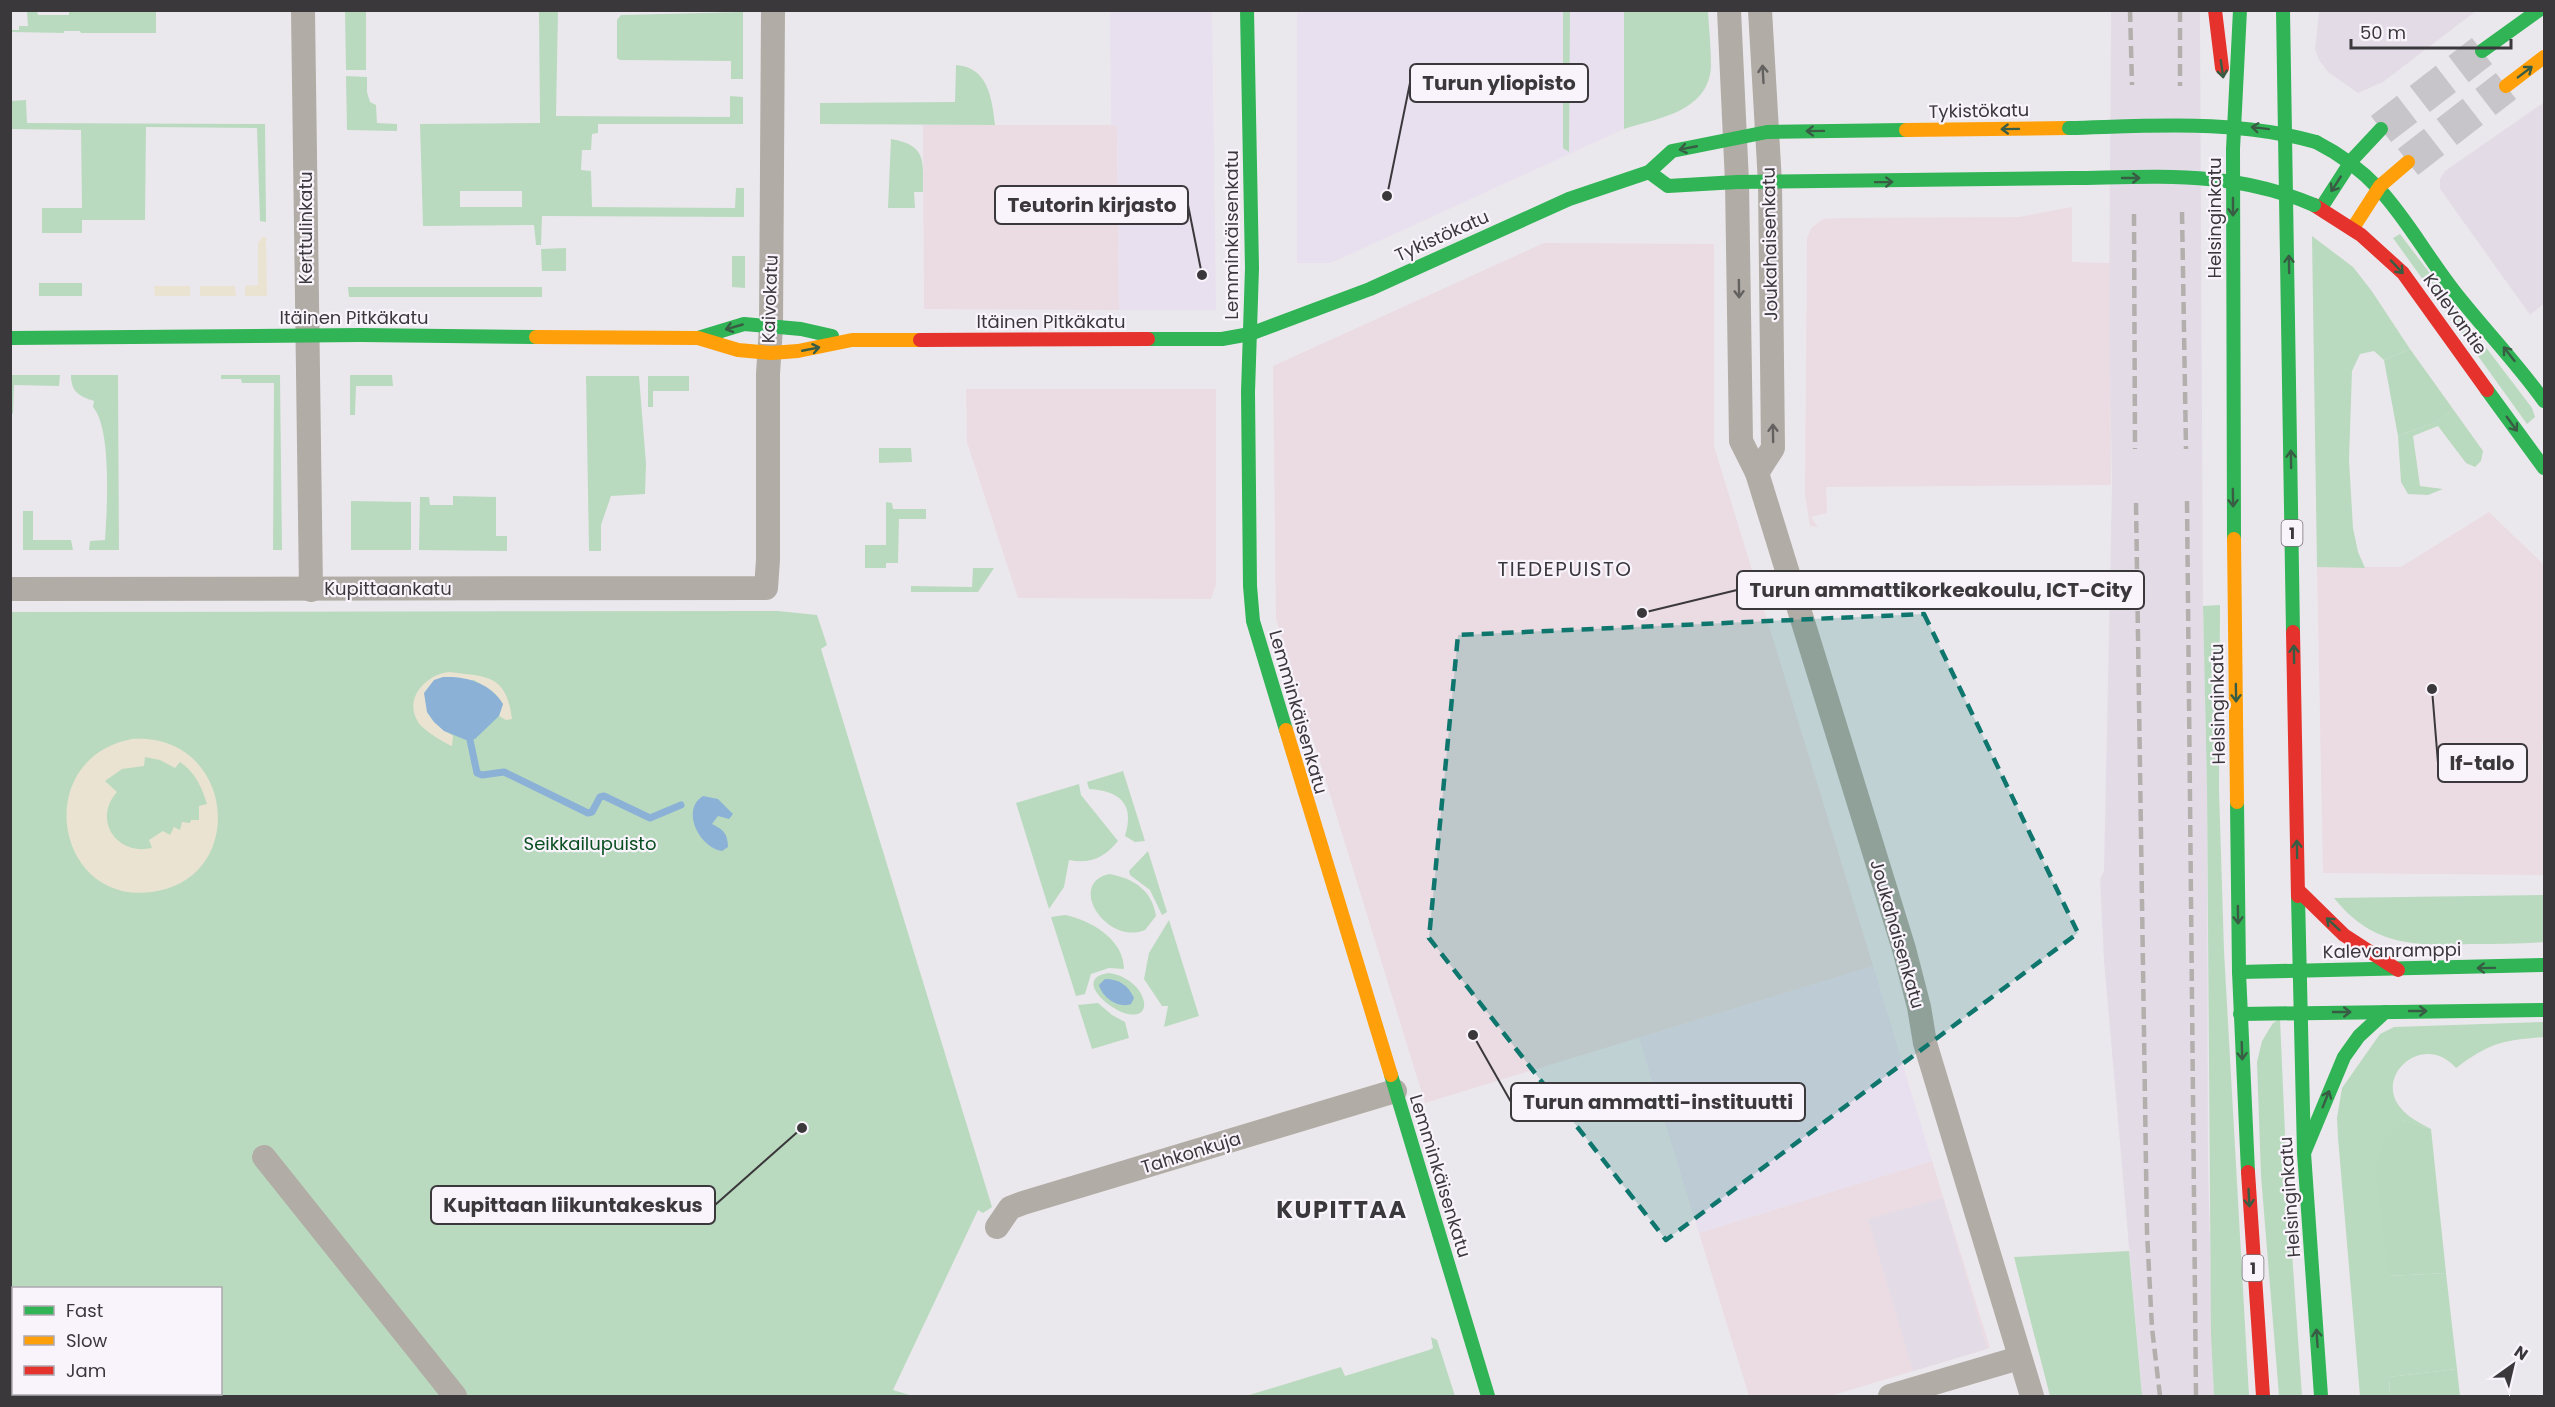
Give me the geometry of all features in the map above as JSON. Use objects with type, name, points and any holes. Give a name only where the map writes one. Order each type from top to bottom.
[{"type":"main road","name":"Lemminkäisenkatu","points":[[1248,10],[1252,268],[1248,392],[1250,586],[1253,621],[1488,1396]]},
{"type":"main road","points":[[2215,10],[2233,149]]},
{"type":"main road","name":"Helsinginkatu","points":[[2240,10],[2233,149],[2232,419],[2239,972],[2251,1244],[2263,1396]]},
{"type":"main road","name":"Helsinginkatu","points":[[2283,10],[2300,1012],[2304,1153],[2321,1396]]},
{"type":"main road","name":"Helsinginkatu","points":[[2285,95],[2297,10]]},
{"type":"main road","points":[[2482,51],[2539,10]]},
{"type":"main road","points":[[2506,86],[2544,57]]},
{"type":"main road","name":"Tykistökatu","points":[[1250,334],[1370,289],[1569,199],[1649,172],[1672,151],[1767,132],[2241,126],[2289,133],[2316,142]]},
{"type":"main road","points":[[1649,172],[1668,186],[1737,182],[2073,178],[2228,180],[2266,187],[2317,206],[2352,160],[2381,129]]},
{"type":"main road","name":"Kalevantie","points":[[2316,142],[2352,160],[2380,186],[2454,290],[2498,340],[2544,400]]},
{"type":"main road","points":[[2353,228],[2380,186],[2408,162]]},
{"type":"main road","name":"Kalevantie","points":[[2317,206],[2376,245],[2414,286],[2544,468]]},
{"type":"main road","name":"Itäinen Pitkäkatu","points":[[698,338],[744,324],[801,329],[852,340]]},
{"type":"main road","name":"Itäinen Pitkäkatu","points":[[10,338],[308,336],[698,338],[743,351],[769,353],[802,351],[852,340],[1222,339],[1250,334]]},
{"type":"main road","points":[[2298,890],[2344,935],[2398,970]]},
{"type":"main road","name":"Kalevanramppi","points":[[2239,972],[2544,965]]},
{"type":"main road","points":[[2240,1014],[2544,1010]]},
{"type":"main road","points":[[2304,1153],[2344,1057],[2359,1036],[2385,1011]]},
{"type":"street","name":"Kerttulinkatu","points":[[303,10],[311,590]]},
{"type":"street","name":"Kaivokatu","points":[[766,588],[771,327],[773,10]]},
{"type":"street","name":"Joukahaisenkatu","points":[[1730,10],[1737,182],[1741,441],[1757,473],[1904,949],[1919,1007],[1925,1043],[2032,1396]]},
{"type":"street","name":"Joukahaisenkatu","points":[[1757,473],[1773,448],[1770,183],[1760,10]]},
{"type":"street","name":"Kupittaankatu","points":[[10,589],[766,588]]},
{"type":"street","name":"Tahkonkuja","points":[[997,1227],[1010,1208],[1023,1203],[1395,1091]]},
{"type":"street","points":[[264,1157],[454,1396]]},
{"type":"street","points":[[1890,1396],[2019,1358]]},
{"type":"highlighted area","points":[[1924,614],[2078,933],[1666,1240],[1429,938],[1458,635]]},
{"type":"shaded area","points":[[2319,10],[2476,11],[2383,82],[2358,93],[2328,72],[2319,60],[2315,49]]},
{"type":"shaded area","points":[[1110,11],[1212,11],[1216,310],[1119,310],[1117,127],[1111,125]]},
{"type":"shaded area","points":[[1297,11],[1624,11],[1624,129],[1331,263],[1297,263]]},
{"type":"shaded area","points":[[2111,11],[2200,11],[2208,1164],[2214,1396],[2142,1396],[2104,961],[2100,879],[2104,871],[2112,482],[2109,322]]},
{"type":"shaded area","points":[[2544,102],[2544,304],[2530,315],[2440,189],[2440,179],[2445,171]]},
{"type":"shaded area","points":[[923,125],[1117,125],[1119,310],[924,309]]},
{"type":"shaded area","points":[[2072,207],[2072,262],[2110,263],[2111,485],[1826,487],[1827,513],[1811,517],[1818,527],[1810,526],[1805,495],[1807,238],[1811,228],[1823,219],[2019,217]]},
{"type":"shaded area","points":[[1544,243],[1714,244],[1714,446],[1873,966],[1425,1103],[1276,619],[1273,366]]},
{"type":"shaded area","points":[[966,389],[1216,389],[1216,584],[1211,599],[1018,598],[967,442]]},
{"type":"shaded area","points":[[2489,512],[2544,565],[2544,742],[2542,743],[2544,875],[2323,873],[2317,567],[2401,567]]},
{"type":"shaded area","points":[[1873,966],[1932,1161],[1699,1233],[1639,1038]]},
{"type":"shaded area","points":[[1932,1161],[1990,1348],[1830,1396],[1749,1396],[1699,1233]]},
{"type":"shaded area","points":[[1943,1198],[1987,1349],[1913,1371],[1868,1219]]},
{"type":"green space","points":[[27,11],[37,11],[38,15],[69,15],[69,11],[156,11],[156,33],[11,32],[11,30],[19,30],[19,26],[28,26]]},
{"type":"green space","points":[[345,11],[366,11],[366,70],[346,70]]},
{"type":"green space","points":[[539,11],[558,11],[556,116],[730,117],[730,96],[743,97],[743,124],[598,124],[598,133],[592,134],[591,150],[582,150],[581,170],[591,171],[592,207],[735,208],[736,188],[744,188],[744,217],[542,216],[541,245],[536,245],[534,225],[423,226],[420,124],[540,123]],"holes":[[[460,191],[522,191],[522,207],[460,207]]]},
{"type":"green space","points":[[1563,11],[1570,11],[1569,152],[1563,148]]},
{"type":"green space","points":[[1624,11],[1708,11],[1711,66],[1708,81],[1701,94],[1692,103],[1680,111],[1624,129]]},
{"type":"green space","points":[[743,12],[743,79],[731,79],[731,61],[620,60],[617,58],[617,20],[621,15]]},
{"type":"green space","points":[[956,65],[975,71],[982,78],[990,95],[995,125],[820,124],[820,103],[955,102]]},
{"type":"green space","points":[[346,76],[367,77],[367,92],[370,102],[376,105],[377,123],[397,124],[397,131],[347,130]]},
{"type":"green space","points":[[26,100],[27,123],[265,124],[266,222],[260,221],[257,128],[146,127],[145,220],[82,220],[82,233],[42,233],[42,208],[82,208],[81,130],[11,129],[11,101]]},
{"type":"green space","points":[[891,139],[911,145],[920,156],[923,192],[914,192],[915,208],[888,208]]},
{"type":"green space","points":[[2400,234],[2532,408],[2535,417],[2527,424],[2393,238]]},
{"type":"green space","points":[[2312,236],[2353,267],[2410,349],[2384,360],[2374,351],[2360,354],[2352,371],[2349,460],[2353,528],[2358,552],[2365,568],[2317,567]]},
{"type":"green space","points":[[566,248],[566,271],[542,271],[541,249]]},
{"type":"green space","points":[[732,256],[745,256],[745,288],[732,287]]},
{"type":"green space","points":[[39,283],[82,283],[82,296],[39,296]]},
{"type":"green space","points":[[348,287],[542,287],[542,297],[349,297]]},
{"type":"green space","points":[[2410,349],[2453,409],[2436,422],[2398,436],[2384,360]]},
{"type":"green space","points":[[11,375],[60,375],[59,386],[14,385],[13,414],[11,413]]},
{"type":"green space","points":[[71,375],[118,375],[119,550],[89,550],[90,541],[105,540],[106,451],[99,418],[93,407],[94,401],[74,389]]},
{"type":"green space","points":[[221,375],[280,375],[282,550],[273,550],[274,383],[242,383],[241,379],[221,379]]},
{"type":"green space","points":[[350,375],[392,375],[393,386],[356,386],[355,415],[350,415]]},
{"type":"green space","points":[[586,376],[639,376],[646,464],[645,494],[611,496],[601,525],[601,551],[589,551]]},
{"type":"green space","points":[[648,376],[689,376],[689,391],[653,391],[653,407],[648,407]]},
{"type":"green space","points":[[2453,409],[2483,451],[2481,461],[2475,467],[2466,463],[2438,426],[2413,436],[2420,486],[2443,489],[2428,495],[2408,494],[2401,482],[2398,436],[2436,422]]},
{"type":"green space","points":[[879,448],[911,448],[912,462],[879,463]]},
{"type":"green space","points":[[453,496],[496,497],[496,536],[507,536],[507,551],[419,550],[420,497],[429,497],[430,505],[453,505]]},
{"type":"green space","points":[[351,501],[411,502],[411,550],[351,550]]},
{"type":"green space","points":[[886,502],[892,503],[893,509],[926,509],[926,519],[899,519],[898,563],[886,563],[886,568],[865,568],[865,545],[886,545]]},
{"type":"green space","points":[[23,511],[33,511],[33,540],[71,540],[73,550],[23,550]]},
{"type":"green space","points":[[973,568],[994,568],[978,592],[911,592],[911,586],[972,587]]},
{"type":"green space","points":[[2220,605],[2219,790],[2224,951],[2249,1396],[2214,1396],[2211,1334],[2207,789],[2203,606]]},
{"type":"green space","name":"Seikkailupuisto","points":[[778,611],[817,615],[827,645],[821,649],[992,1207],[983,1213],[978,1210],[893,1390],[913,1396],[11,1396],[11,612]]},
{"type":"green space","points":[[1123,771],[1145,841],[1135,842],[1125,836],[1128,815],[1122,801],[1117,796],[1089,789],[1087,782]]},
{"type":"green space","points":[[1079,784],[1081,795],[1118,841],[1102,856],[1084,861],[1069,860],[1064,887],[1049,909],[1016,803]]},
{"type":"green space","points":[[1148,851],[1167,912],[1162,915],[1150,890],[1130,875],[1129,871]]},
{"type":"green space","points":[[1109,874],[1133,882],[1146,892],[1156,916],[1145,930],[1131,933],[1117,929],[1097,912],[1091,900],[1091,889],[1097,880]]},
{"type":"green space","points":[[2544,895],[2544,942],[2498,944],[2431,944],[2395,940],[2363,926],[2334,898]]},
{"type":"green space","points":[[1065,915],[1095,926],[1112,940],[1122,958],[1124,969],[1109,968],[1091,974],[1085,994],[1076,996],[1051,917]]},
{"type":"green space","points":[[1169,920],[1199,1016],[1164,1027],[1168,1006],[1162,1006],[1144,979],[1149,953]]},
{"type":"green space","points":[[1109,973],[1121,976],[1138,990],[1143,998],[1142,1011],[1137,1014],[1120,1012],[1104,1001],[1094,987],[1094,981],[1098,976]]},
{"type":"green space","points":[[1098,1003],[1125,1022],[1129,1038],[1092,1049],[1078,1005]]},
{"type":"green space","points":[[2280,1019],[2287,1180],[2302,1396],[2279,1396],[2261,1176],[2257,1062],[2262,1041],[2273,1023]]},
{"type":"green space","points":[[2544,1022],[2544,1037],[2497,1044],[2478,1053],[2456,1068],[2443,1058],[2430,1054],[2417,1056],[2406,1062],[2398,1071],[2393,1082],[2394,1095],[2400,1107],[2410,1117],[2431,1129],[2404,1121],[2388,1276],[2446,1273],[2457,1369],[2389,1377],[2390,1396],[2360,1396],[2338,1138],[2337,1118],[2342,1088],[2380,1034],[2394,1027]]},
{"type":"green space","points":[[2405,1121],[2431,1129],[2446,1273],[2388,1276],[2375,1162],[2384,1141]]},
{"type":"green space","points":[[2129,1251],[2142,1396],[2050,1396],[2014,1257]]},
{"type":"green space","points":[[1431,1337],[1437,1340],[1455,1396],[1246,1396],[1341,1367],[1345,1376],[1429,1350],[1433,1348]]},
{"type":"green space","points":[[2457,1369],[2460,1396],[2390,1396],[2389,1377]]},
{"type":"sand","points":[[262,237],[266,237],[267,296],[245,296],[245,286],[258,285],[258,243]]},
{"type":"sand","points":[[154,286],[190,286],[190,296],[155,296]]},
{"type":"sand","points":[[200,286],[235,286],[236,296],[200,296]]},
{"type":"sand","points":[[449,672],[493,680],[505,693],[512,719],[506,720],[499,716],[503,704],[500,699],[474,680],[427,712],[434,722],[453,736],[452,746],[429,732],[418,722],[414,713],[415,696],[433,677]]},
{"type":"sand","points":[[132,739],[166,743],[192,758],[209,781],[217,808],[216,836],[205,862],[184,881],[152,892],[119,890],[93,876],[76,854],[67,828],[68,799],[79,773],[100,752]],"holes":[[[145,757],[160,760],[175,768],[180,762],[190,770],[207,804],[199,806],[199,820],[191,820],[190,823],[182,822],[180,830],[174,827],[170,835],[163,831],[149,840],[152,848],[128,847],[112,834],[108,824],[107,814],[110,803],[117,792],[105,781],[122,769],[144,766]]]},
{"type":"water","points":[[443,677],[477,682],[492,691],[503,704],[499,716],[475,739],[466,740],[444,731],[427,712],[424,693],[434,680]]},
{"type":"water","points":[[703,796],[718,799],[733,814],[729,819],[718,816],[712,824],[726,835],[728,847],[722,851],[707,843],[696,828],[693,810],[696,802]]},
{"type":"water","points":[[1105,979],[1115,980],[1126,986],[1134,998],[1131,1004],[1121,1005],[1107,998],[1099,985]]},
{"type":"waterway","points":[[470,740],[477,773],[482,775],[504,772],[588,813],[592,812],[600,797],[604,796],[650,818],[681,805]]},
{"type":"tunnel","points":[[2381,129],[2482,51]]},
{"type":"tunnel","points":[[2408,162],[2506,86]]},
{"type":"railway","points":[[2130,10],[2132,85]]},
{"type":"railway","points":[[2180,10],[2180,86]]},
{"type":"railway","points":[[2182,212],[2186,449]]},
{"type":"railway","points":[[2134,214],[2135,449]]},
{"type":"railway","points":[[2187,501],[2196,1396]]},
{"type":"railway","points":[[2136,503],[2147,1232],[2152,1328],[2160,1396]]},
{"type":"traffic: fast","points":[[1247,10],[1252,268],[1248,392],[1250,586],[1253,621],[1286,730]]},
{"type":"traffic: fast","points":[[2234,539],[2233,149],[2240,10]]},
{"type":"traffic: fast","points":[[2283,10],[2293,632]]},
{"type":"traffic: fast","points":[[2482,51],[2539,10]]},
{"type":"traffic: fast","points":[[2069,128],[2162,125],[2224,127],[2286,135],[2316,142]]},
{"type":"traffic: fast","points":[[2321,208],[2352,160],[2381,129]]},
{"type":"traffic: fast","points":[[1148,339],[1222,339],[1250,334],[1370,289],[1569,199],[1649,172],[1672,151],[1767,132],[1906,130]]},
{"type":"traffic: fast","points":[[2316,142],[2362,172],[2379,189],[2454,291],[2544,401]]},
{"type":"traffic: fast","points":[[1649,172],[1668,186],[1737,182],[2073,178]]},
{"type":"traffic: fast","points":[[2073,178],[2166,177],[2225,181],[2284,194],[2314,205]]},
{"type":"traffic: fast","points":[[698,338],[744,324],[801,329],[832,336]]},
{"type":"traffic: fast","points":[[10,338],[360,335],[536,337]]},
{"type":"traffic: fast","points":[[2487,390],[2544,468]]},
{"type":"traffic: fast","points":[[2237,802],[2239,972],[2248,1172]]},
{"type":"traffic: fast","points":[[2298,896],[2304,1153],[2321,1396]]},
{"type":"traffic: fast","points":[[2239,972],[2544,965]]},
{"type":"traffic: fast","points":[[2240,1014],[2544,1010]]},
{"type":"traffic: fast","points":[[2304,1153],[2344,1057],[2359,1036],[2385,1012]]},
{"type":"traffic: fast","points":[[1391,1075],[1488,1396]]},
{"type":"traffic: slow","points":[[2506,86],[2544,57]]},
{"type":"traffic: slow","points":[[1906,130],[2069,128]]},
{"type":"traffic: slow","points":[[2353,228],[2380,186],[2408,162]]},
{"type":"traffic: slow","points":[[536,337],[698,338],[738,350],[771,353],[798,351],[852,340],[920,340]]},
{"type":"traffic: slow","points":[[2234,539],[2237,802]]},
{"type":"traffic: slow","points":[[1286,730],[1391,1075]]},
{"type":"traffic: jam","points":[[2215,10],[2222,68]]},
{"type":"traffic: jam","points":[[2314,205],[2361,235],[2403,273],[2487,390]]},
{"type":"traffic: jam","points":[[920,340],[1148,339]]},
{"type":"traffic: jam","points":[[2293,632],[2298,896]]},
{"type":"traffic: jam","points":[[2298,890],[2344,935],[2398,970]]},
{"type":"traffic: jam","points":[[2248,1172],[2263,1396]]},
{"type":"place","name":"Turun yliopisto","points":[[1387,196]]},
{"type":"place","name":"Teutorin kirjasto","points":[[1202,275]]},
{"type":"place","name":"Turun ammattikorkeakoulu, ICT-City","points":[[1642,613]]},
{"type":"place","name":"If-talo","points":[[2432,689]]},
{"type":"place","name":"Turun ammatti-instituutti","points":[[1473,1035]]},
{"type":"place","name":"Kupittaan liikuntakeskus","points":[[802,1128]]},
{"type":"district","name":"TIEDEPUISTO","points":[[1565,569]]},
{"type":"district","name":"KUPITTAA","points":[[1342,1210]]}]
